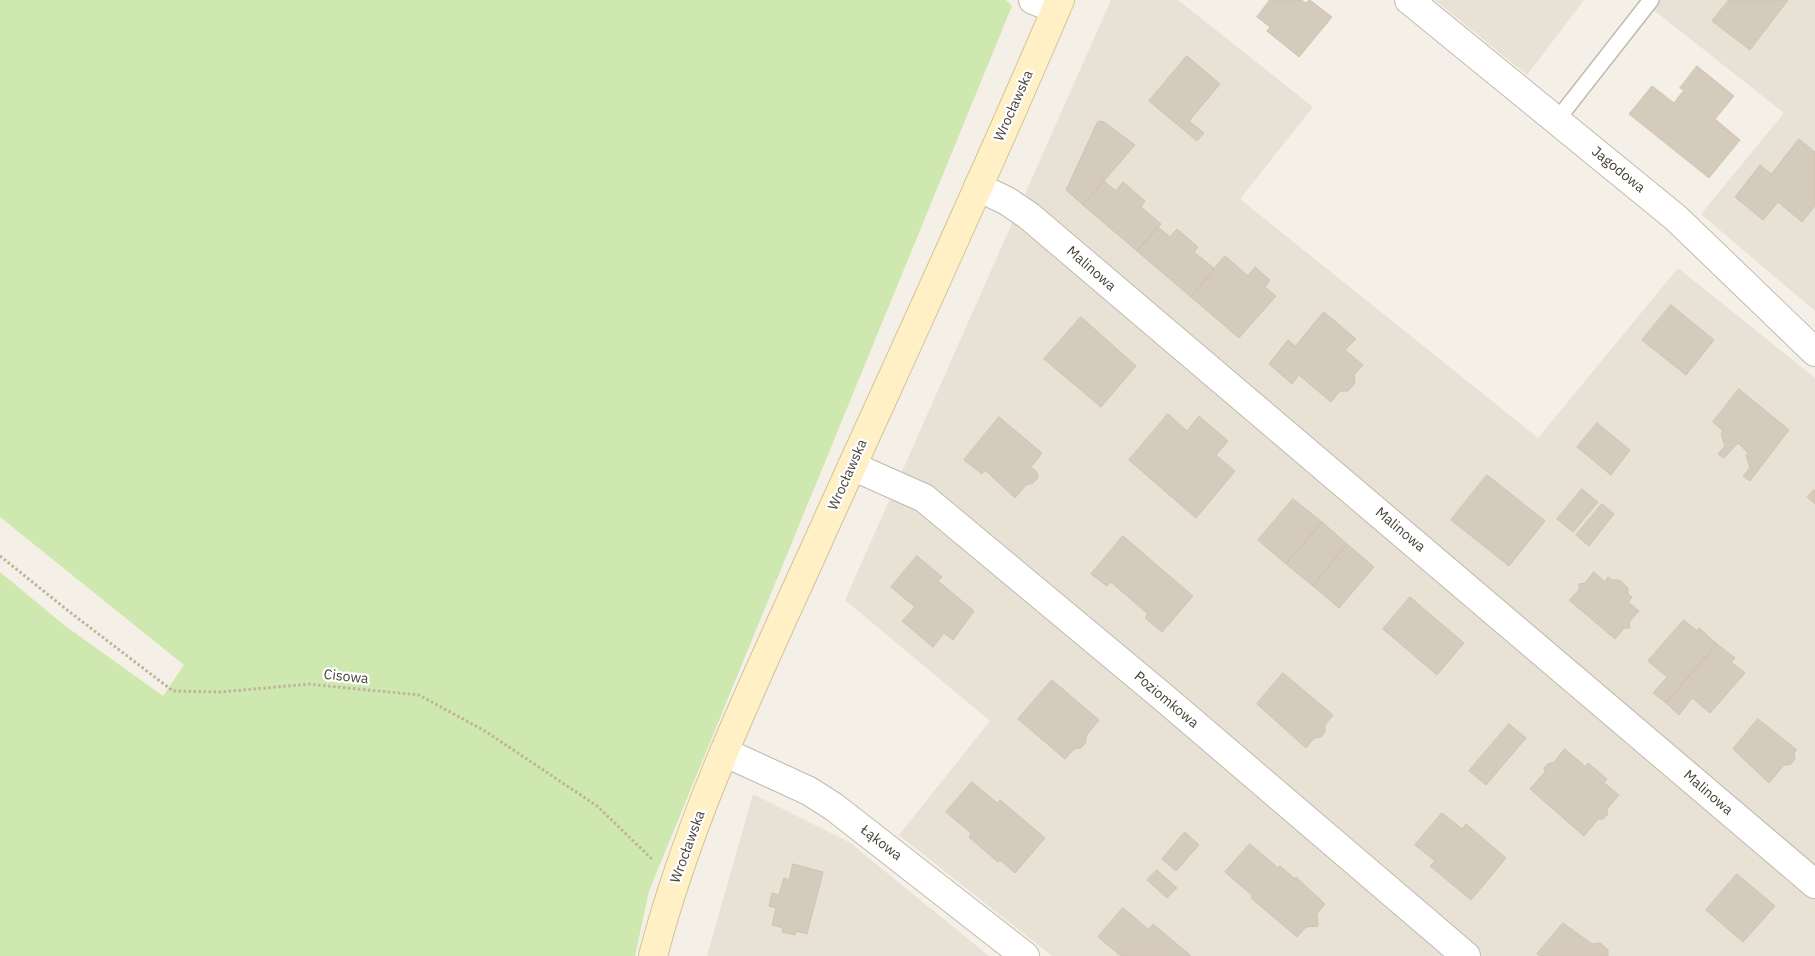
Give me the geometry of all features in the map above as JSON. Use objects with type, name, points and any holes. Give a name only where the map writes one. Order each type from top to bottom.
[{"type":"street","name":"Jagodowa","points":[[1409,0],[1676,218],[1815,352]]},
{"type":"street","name":"Wrocławska","points":[[653,956],[677,874],[724,752],[978,187],[1050,3]]},
{"type":"street","name":"Malinowa","points":[[978,187],[1007,201],[1029,216],[1815,884]]},
{"type":"street","name":"Poziomkowa","points":[[852,466],[924,498],[1163,697],[1466,956]]},
{"type":"street","name":"Łąkowa","points":[[724,752],[809,791],[834,807],[1024,956]]},
{"type":"lane","points":[[1557,120],[1651,0]]},
{"type":"path","name":"Cisowa","points":[[0,556],[71,613],[174,691],[220,692],[309,684],[419,695],[485,731],[597,806],[666,872],[677,874]]},
{"type":"shaded area","points":[[1111,0],[1178,0],[1313,107],[1240,199],[1538,438],[1678,268],[1815,378],[1815,956],[1052,956],[899,835],[990,721],[845,600]]},
{"type":"shaded area","points":[[1435,0],[1584,0],[1527,75]]},
{"type":"shaded area","points":[[1641,0],[1815,0],[1815,311],[1701,214],[1784,113]]},
{"type":"shaded area","points":[[753,794],[849,842],[989,956],[707,956]]},
{"type":"green space","points":[[0,0],[1006,0],[1012,6],[649,891],[635,956],[0,956],[0,572],[64,625],[163,696],[184,665],[0,517]]},
{"type":"building","points":[[1270,0],[1302,0],[1305,3],[1310,0],[1332,17],[1299,57],[1267,31],[1270,27],[1257,17]]},
{"type":"building","points":[[1729,0],[1788,0],[1750,50],[1712,21]]},
{"type":"building","points":[[1187,56],[1220,84],[1189,121],[1204,133],[1197,141],[1149,101]]},
{"type":"building","points":[[1697,66],[1734,96],[1715,119],[1740,140],[1709,178],[1629,114],[1652,86],[1674,103],[1684,90],[1680,88]]},
{"type":"building","points":[[1100,121],[1135,145],[1083,205],[1066,190],[1097,123]]},
{"type":"building","points":[[1799,139],[1815,152],[1815,206],[1802,222],[1778,202],[1763,220],[1735,197],[1760,165],[1771,174]]},
{"type":"building","points":[[1104,181],[1116,191],[1123,182],[1145,201],[1141,207],[1161,224],[1137,251],[1083,205]]},
{"type":"building","points":[[1158,227],[1170,237],[1177,229],[1198,247],[1194,252],[1215,269],[1191,297],[1137,251]]},
{"type":"building","points":[[1225,256],[1248,276],[1255,267],[1270,280],[1265,287],[1276,296],[1239,338],[1191,297]]},
{"type":"building","points":[[1671,305],[1714,340],[1686,375],[1642,340]]},
{"type":"building","points":[[1324,312],[1356,339],[1345,350],[1363,365],[1354,375],[1355,383],[1348,391],[1340,391],[1331,402],[1299,375],[1292,384],[1269,364],[1288,340],[1295,346]]},
{"type":"building","points":[[1081,317],[1136,366],[1101,407],[1044,359]]},
{"type":"building","points":[[1739,389],[1789,430],[1750,481],[1743,476],[1750,468],[1746,455],[1748,453],[1738,443],[1724,458],[1718,454],[1725,446],[1721,434],[1723,431],[1713,422]]},
{"type":"building","points":[[1168,414],[1187,431],[1199,416],[1228,441],[1216,455],[1235,471],[1196,518],[1129,460]]},
{"type":"building","points":[[999,417],[1042,453],[1031,467],[1037,472],[1038,478],[1033,483],[1026,485],[1015,498],[985,470],[982,474],[964,460]]},
{"type":"building","points":[[1597,423],[1630,450],[1611,475],[1577,447]]},
{"type":"building","points":[[1487,475],[1545,521],[1509,566],[1451,520]]},
{"type":"building","points":[[1582,489],[1598,502],[1573,532],[1557,519]]},
{"type":"building","points":[[1815,491],[1815,504],[1807,497]]},
{"type":"building","points":[[1293,499],[1322,522],[1286,564],[1258,540]]},
{"type":"building","points":[[1602,504],[1614,514],[1589,546],[1576,535]]},
{"type":"building","points":[[1322,522],[1347,544],[1313,586],[1286,564]]},
{"type":"building","points":[[1123,536],[1193,596],[1162,632],[1145,618],[1148,614],[1111,582],[1107,586],[1091,574]]},
{"type":"building","points":[[1347,544],[1374,567],[1339,608],[1313,586]]},
{"type":"building","points":[[917,556],[942,577],[938,581],[974,611],[953,640],[944,633],[933,647],[902,621],[915,607],[891,587]]},
{"type":"building","points":[[1594,572],[1605,582],[1608,577],[1612,580],[1619,580],[1628,588],[1628,594],[1632,597],[1628,602],[1639,611],[1629,622],[1630,628],[1624,628],[1615,639],[1569,600],[1579,590],[1579,584],[1585,583]]},
{"type":"building","points":[[1410,597],[1464,643],[1437,675],[1383,629]]},
{"type":"building","points":[[1684,620],[1697,631],[1699,628],[1717,644],[1666,703],[1653,693],[1667,677],[1648,661]]},
{"type":"building","points":[[1717,644],[1735,658],[1731,662],[1745,673],[1710,713],[1692,698],[1679,715],[1666,703]]},
{"type":"building","points":[[1283,673],[1333,715],[1325,725],[1325,732],[1321,737],[1314,738],[1306,748],[1257,704]]},
{"type":"building","points":[[1052,680],[1099,720],[1086,736],[1086,742],[1081,748],[1074,749],[1065,759],[1018,719]]},
{"type":"building","points":[[1758,719],[1797,750],[1794,752],[1795,759],[1790,765],[1784,765],[1769,783],[1733,749]]},
{"type":"building","points":[[1509,724],[1526,738],[1486,785],[1469,771]]},
{"type":"building","points":[[1565,749],[1586,767],[1588,763],[1607,779],[1604,783],[1619,795],[1607,809],[1608,814],[1603,819],[1598,819],[1584,836],[1530,789],[1545,772],[1544,768],[1549,763],[1553,763]]},
{"type":"building","points":[[972,782],[997,803],[1000,800],[1045,838],[1015,873],[1000,860],[998,862],[969,837],[971,833],[946,812]]},
{"type":"building","points":[[1442,813],[1462,829],[1466,824],[1506,858],[1471,900],[1430,866],[1435,861],[1415,845]]},
{"type":"building","points":[[1185,832],[1199,845],[1176,871],[1162,859]]},
{"type":"building","points":[[1250,844],[1278,868],[1280,866],[1295,879],[1296,877],[1325,904],[1317,914],[1318,926],[1306,927],[1297,937],[1251,898],[1253,896],[1225,872]]},
{"type":"building","points":[[793,864],[823,872],[807,934],[796,931],[795,935],[782,932],[783,928],[772,925],[776,908],[769,906],[772,893],[779,895],[784,878],[789,880]]},
{"type":"building","points":[[1157,870],[1177,888],[1167,898],[1147,880]]},
{"type":"building","points":[[1737,874],[1775,906],[1743,942],[1706,910]]},
{"type":"building","points":[[1123,908],[1148,929],[1153,924],[1191,956],[1121,956],[1098,937]]},
{"type":"building","points":[[1563,923],[1592,944],[1600,943],[1608,950],[1608,956],[1540,956],[1537,954]]}]
